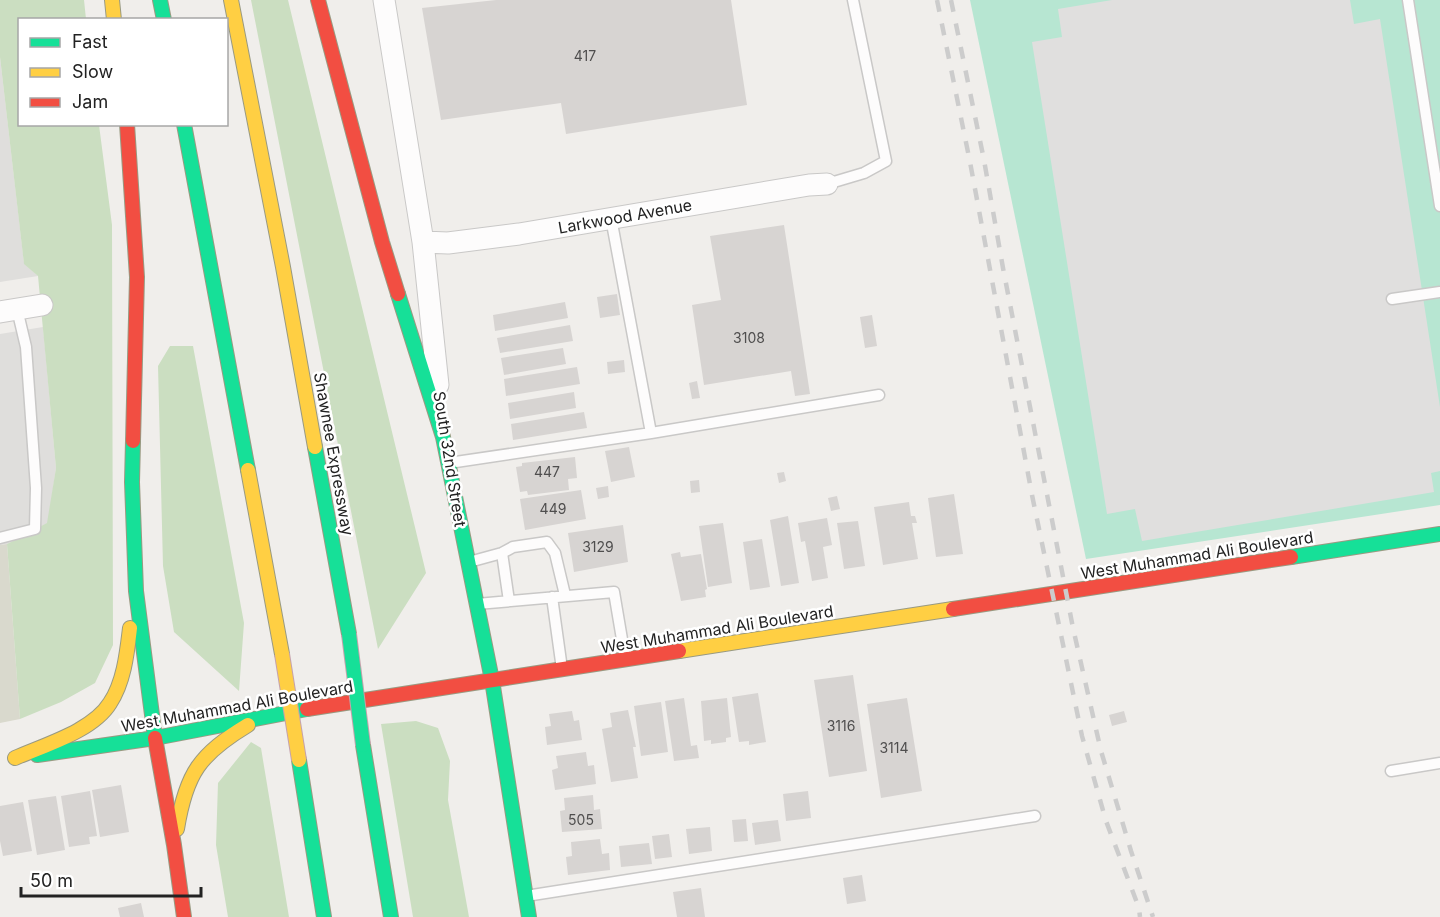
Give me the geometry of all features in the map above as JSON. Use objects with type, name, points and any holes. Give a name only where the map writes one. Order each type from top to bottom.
[{"type":"main road","points":[[112,0],[114,18]]},
{"type":"main road","points":[[160,0],[164,18]]},
{"type":"main road","name":"Shawnee Expressway","points":[[231,0],[284,267],[349,634],[363,745],[391,917]]},
{"type":"main road","points":[[318,0],[382,242],[443,437]]},
{"type":"main road","points":[[127,126],[137,277],[132,482],[136,591],[155,738],[184,917]]},
{"type":"main road","points":[[184,126],[282,654],[324,917]]},
{"type":"main road","name":"South 32nd Street","points":[[443,437],[492,680],[529,917]]},
{"type":"main road","name":"West Muhammad Ali Boulevard","points":[[0,760],[155,738],[263,716],[492,680],[1440,534]]},
{"type":"main road","points":[[15,758],[88,724],[109,705],[125,669],[136,591]]},
{"type":"main road","points":[[174,845],[180,804],[190,775],[208,753],[227,737],[263,716]]},
{"type":"street","name":"South 32nd Street","points":[[384,0],[423,243],[443,437]]},
{"type":"street","name":"Larkwood Avenue","points":[[423,243],[459,242],[519,234],[809,185],[827,184]]},
{"type":"street","points":[[8,310],[42,305]]},
{"type":"lane","points":[[827,184],[864,172],[886,161],[853,0]]},
{"type":"lane","points":[[1408,0],[1440,206]]},
{"type":"lane","points":[[611,218],[651,433]]},
{"type":"lane","points":[[1392,299],[1440,292]]},
{"type":"lane","points":[[0,538],[35,529],[36,488],[26,347],[8,310]]},
{"type":"lane","points":[[449,464],[879,395]]},
{"type":"lane","points":[[468,562],[502,553],[513,547],[547,543],[555,553],[565,595]]},
{"type":"lane","points":[[502,553],[509,601]]},
{"type":"lane","points":[[476,604],[614,592],[625,660]]},
{"type":"lane","points":[[552,597],[562,670]]},
{"type":"lane","points":[[1391,771],[1440,763]]},
{"type":"lane","points":[[526,897],[1035,816]]},
{"type":"shaded area","points":[[1112,0],[1350,0],[1354,24],[1380,19],[1440,407],[1440,471],[1431,473],[1434,492],[1142,541],[1135,509],[1107,514],[1032,42],[1062,37],[1058,9]]},
{"type":"shaded area","points":[[0,57],[24,263],[38,276],[0,282]]},
{"type":"shaded area","points":[[43,327],[56,468],[48,523],[7,544],[0,545],[0,334]]},
{"type":"shaded area","points":[[7,544],[20,719],[0,723],[0,545]]},
{"type":"green space","points":[[0,0],[84,0],[86,18],[18,18],[18,126],[99,126],[112,225],[113,645],[95,683],[61,702],[20,719],[7,544],[47,523],[56,468],[38,276],[24,264],[0,57]]},
{"type":"green space","points":[[251,0],[288,0],[426,573],[378,649]]},
{"type":"green space","points":[[970,0],[1440,0],[1440,505],[1086,559]]},
{"type":"green space","points":[[170,346],[193,346],[244,623],[239,691],[174,632],[163,566],[158,366]]},
{"type":"green space","points":[[416,721],[438,728],[450,761],[448,800],[469,917],[413,917],[381,724]]},
{"type":"green space","points":[[251,742],[261,748],[289,917],[228,917],[216,845],[218,783]]},
{"type":"building","points":[[496,0],[731,0],[747,105],[566,134],[561,103],[441,120],[422,8]]},
{"type":"building","points":[[784,225],[810,394],[795,396],[791,371],[704,385],[692,305],[721,300],[710,236]]},
{"type":"building","points":[[617,294],[620,315],[600,318],[597,297]]},
{"type":"building","points":[[565,302],[568,318],[495,331],[493,315]]},
{"type":"building","points":[[872,315],[877,346],[865,348],[860,317]]},
{"type":"building","points":[[570,325],[573,341],[500,353],[497,338]]},
{"type":"building","points":[[563,348],[566,364],[504,375],[501,358]]},
{"type":"building","points":[[624,360],[625,372],[608,374],[607,362]]},
{"type":"building","points":[[577,367],[580,384],[506,396],[504,379]]},
{"type":"building","points":[[697,381],[700,398],[692,399],[689,383]]},
{"type":"building","points":[[574,392],[576,408],[510,419],[508,403]]},
{"type":"building","points":[[584,412],[587,428],[513,440],[511,424]]},
{"type":"building","points":[[629,447],[635,477],[611,482],[605,451]]},
{"type":"building","points":[[575,457],[577,478],[568,479],[569,490],[528,495],[527,491],[520,492],[516,467],[522,466],[522,463]]},
{"type":"building","points":[[784,472],[786,481],[779,483],[777,473]]},
{"type":"building","points":[[699,480],[700,492],[691,493],[690,481]]},
{"type":"building","points":[[608,486],[609,497],[598,499],[596,488]]},
{"type":"building","points":[[581,490],[586,519],[525,530],[520,499]]},
{"type":"building","points":[[954,494],[963,554],[936,557],[928,498]]},
{"type":"building","points":[[837,496],[840,509],[831,511],[828,498]]},
{"type":"building","points":[[909,502],[911,516],[915,516],[917,523],[912,523],[918,559],[883,565],[874,507]]},
{"type":"building","points":[[788,516],[799,583],[781,586],[770,520]]},
{"type":"building","points":[[827,518],[832,545],[823,547],[828,578],[812,581],[805,541],[801,542],[798,523]]},
{"type":"building","points":[[858,521],[865,566],[844,569],[837,523]]},
{"type":"building","points":[[723,523],[732,583],[708,587],[699,526]]},
{"type":"building","points":[[623,525],[628,562],[574,572],[568,533]]},
{"type":"building","points":[[762,539],[770,587],[750,590],[743,542]]},
{"type":"building","points":[[680,552],[681,557],[701,554],[707,589],[705,590],[706,597],[681,601],[671,554]]},
{"type":"building","points":[[853,675],[867,771],[829,777],[814,680]]},
{"type":"building","points":[[758,693],[766,742],[749,745],[749,741],[739,742],[732,697]]},
{"type":"building","points":[[684,698],[691,746],[697,745],[699,758],[674,761],[665,701]]},
{"type":"building","points":[[727,698],[731,737],[726,738],[726,742],[711,744],[711,740],[704,741],[701,701]]},
{"type":"building","points":[[907,698],[922,791],[881,798],[867,704]]},
{"type":"building","points":[[661,702],[668,752],[641,756],[634,706]]},
{"type":"building","points":[[628,710],[636,747],[633,747],[638,778],[611,782],[602,729],[612,727],[610,713]]},
{"type":"building","points":[[572,711],[574,721],[579,720],[582,740],[547,745],[545,727],[551,726],[549,714]]},
{"type":"building","points":[[1124,711],[1127,722],[1112,726],[1109,715]]},
{"type":"building","points":[[586,752],[588,766],[594,765],[596,784],[555,790],[552,770],[558,768],[556,756]]},
{"type":"building","points":[[121,785],[129,832],[100,837],[92,790]]},
{"type":"building","points":[[90,791],[97,836],[89,837],[90,844],[69,847],[61,796]]},
{"type":"building","points":[[808,791],[811,818],[786,821],[783,794]]},
{"type":"building","points":[[593,795],[594,810],[600,809],[602,829],[562,832],[560,811],[565,810],[564,798]]},
{"type":"building","points":[[56,796],[65,850],[37,855],[28,800]]},
{"type":"building","points":[[23,802],[32,851],[3,856],[0,841],[0,806]]},
{"type":"building","points":[[746,819],[748,841],[734,842],[732,820]]},
{"type":"building","points":[[778,820],[781,841],[755,845],[752,823]]},
{"type":"building","points":[[710,827],[712,851],[689,854],[686,829]]},
{"type":"building","points":[[669,834],[672,857],[655,859],[652,836]]},
{"type":"building","points":[[600,839],[602,854],[609,853],[610,870],[568,875],[566,857],[572,856],[571,842]]},
{"type":"building","points":[[649,843],[652,864],[621,867],[619,846]]},
{"type":"building","points":[[862,875],[866,901],[847,904],[843,878]]},
{"type":"building","points":[[701,888],[705,917],[677,917],[673,892]]},
{"type":"building","points":[[141,903],[144,917],[120,917],[118,908]]},
{"type":"railway","points":[[937,0],[970,162],[1032,495],[1082,736],[1106,821],[1139,908],[1140,917]]},
{"type":"railway","points":[[951,0],[984,160],[1073,628],[1101,751],[1153,917]]},
{"type":"traffic: fast","points":[[160,0],[164,18]]},
{"type":"traffic: fast","points":[[184,126],[248,470]]},
{"type":"traffic: fast","points":[[398,294],[443,437]]},
{"type":"traffic: fast","points":[[443,437],[492,680],[529,917]]},
{"type":"traffic: fast","points":[[133,441],[132,482],[136,591],[155,738]]},
{"type":"traffic: fast","points":[[315,447],[349,634]]},
{"type":"traffic: fast","points":[[1291,557],[1440,534]]},
{"type":"traffic: fast","points":[[349,634],[363,745]]},
{"type":"traffic: fast","points":[[37,755],[155,738],[307,709]]},
{"type":"traffic: fast","points":[[363,745],[391,917]]},
{"type":"traffic: fast","points":[[299,760],[324,917]]},
{"type":"traffic: slow","points":[[112,0],[114,18]]},
{"type":"traffic: slow","points":[[231,0],[315,447]]},
{"type":"traffic: slow","points":[[248,470],[282,654]]},
{"type":"traffic: slow","points":[[679,651],[953,609]]},
{"type":"traffic: slow","points":[[15,758],[67,736],[92,722],[102,713],[115,695],[122,677],[130,628]]},
{"type":"traffic: slow","points":[[282,654],[299,760]]},
{"type":"traffic: slow","points":[[177,829],[185,793],[198,767],[218,746],[248,725]]},
{"type":"traffic: jam","points":[[318,0],[398,294]]},
{"type":"traffic: jam","points":[[127,126],[137,277],[133,441]]},
{"type":"traffic: jam","points":[[953,609],[1291,557]]},
{"type":"traffic: jam","points":[[307,709],[679,651]]},
{"type":"traffic: jam","points":[[155,738],[184,917]]}]
